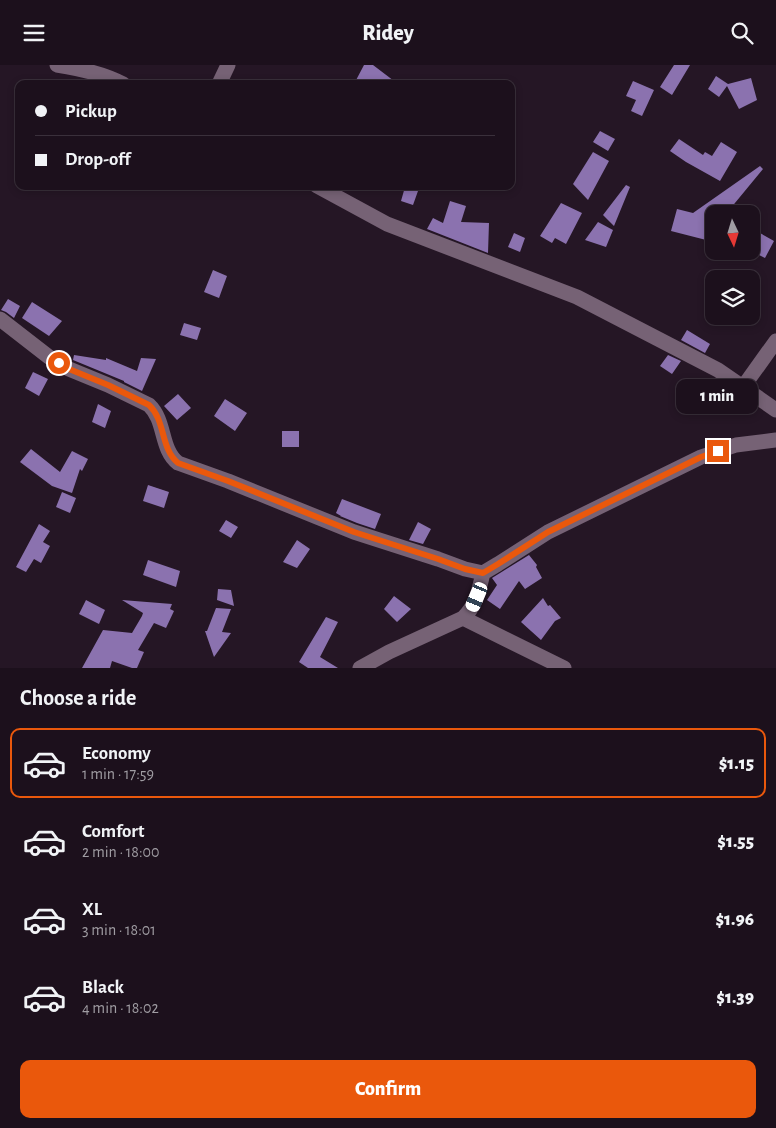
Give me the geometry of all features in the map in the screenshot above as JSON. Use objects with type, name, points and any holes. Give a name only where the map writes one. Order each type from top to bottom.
[{"type":"street","points":[[57,65],[100,74],[116,80]]},
{"type":"street","points":[[221,80],[228,65]]},
{"type":"street","points":[[324,190],[387,224],[576,297],[718,370],[776,410]]},
{"type":"street","points":[[0,319],[49,357],[69,369],[149,405],[157,416],[168,453],[178,463],[354,532],[465,569],[483,573],[548,532],[701,457],[736,445],[776,440]]},
{"type":"street","points":[[743,387],[776,341]]},
{"type":"street","points":[[360,668],[388,652],[463,618],[471,611],[477,597],[483,573]]},
{"type":"street","points":[[463,618],[564,668]]},
{"type":"building","points":[[364,65],[373,65],[393,80],[356,80]]},
{"type":"building","points":[[674,65],[690,65],[672,95],[660,87]]},
{"type":"building","points":[[716,76],[728,84],[751,78],[757,100],[739,109],[727,86],[719,97],[708,89]]},
{"type":"building","points":[[633,81],[654,90],[642,116],[631,111],[636,100],[626,96]]},
{"type":"building","points":[[600,131],[615,139],[608,151],[593,142]]},
{"type":"building","points":[[679,139],[703,155],[705,152],[712,156],[721,142],[737,152],[720,181],[670,151]]},
{"type":"building","points":[[593,152],[609,161],[588,200],[573,184]]},
{"type":"building","points":[[760,166],[763,169],[733,205],[705,205],[705,240],[671,231],[677,209],[693,213]]},
{"type":"building","points":[[626,185],[630,187],[614,226],[603,215]]},
{"type":"building","points":[[404,190],[418,191],[413,205],[401,201]]},
{"type":"building","points":[[450,201],[466,206],[461,222],[489,223],[488,253],[427,229],[433,218],[443,223]]},
{"type":"building","points":[[561,203],[582,213],[566,244],[555,238],[552,243],[540,236]]},
{"type":"building","points":[[598,222],[613,230],[606,247],[585,240]]},
{"type":"building","points":[[514,233],[525,238],[520,252],[508,247]]},
{"type":"building","points":[[760,233],[774,241],[765,258],[760,256]]},
{"type":"building","points":[[213,270],[227,276],[219,298],[204,292]]},
{"type":"building","points":[[8,299],[20,306],[14,318],[1,310]]},
{"type":"building","points":[[32,302],[62,321],[49,336],[22,318]]},
{"type":"building","points":[[184,323],[201,328],[197,340],[180,335]]},
{"type":"building","points":[[687,330],[710,344],[705,353],[681,340]]},
{"type":"building","points":[[74,355],[106,360],[106,358],[137,371],[141,358],[156,359],[142,391],[124,381],[73,360]]},
{"type":"building","points":[[668,355],[681,361],[672,374],[660,366]]},
{"type":"building","points":[[33,372],[48,379],[39,396],[25,388]]},
{"type":"building","points":[[178,394],[191,408],[177,420],[164,406]]},
{"type":"building","points":[[225,399],[247,413],[235,431],[214,416]]},
{"type":"building","points":[[98,404],[111,411],[105,428],[92,422]]},
{"type":"building","points":[[282,431],[299,431],[299,447],[282,447]]},
{"type":"building","points":[[31,449],[60,472],[72,451],[88,459],[82,471],[80,469],[72,493],[52,486],[20,462]]},
{"type":"building","points":[[148,485],[169,492],[164,508],[143,501]]},
{"type":"building","points":[[62,492],[76,498],[70,513],[56,507]]},
{"type":"building","points":[[342,499],[381,514],[375,529],[336,513]]},
{"type":"building","points":[[226,520],[238,527],[231,538],[219,531]]},
{"type":"building","points":[[418,522],[431,529],[423,544],[409,540]]},
{"type":"building","points":[[39,524],[50,531],[43,542],[50,546],[41,563],[34,559],[26,572],[16,567]]},
{"type":"building","points":[[297,540],[310,549],[297,568],[283,562]]},
{"type":"building","points":[[529,555],[537,565],[536,567],[542,578],[525,589],[519,581],[500,609],[487,600],[497,585],[492,578]]},
{"type":"building","points":[[148,560],[180,571],[176,587],[143,575]]},
{"type":"building","points":[[218,589],[231,590],[234,606],[217,600]]},
{"type":"building","points":[[394,596],[411,609],[397,622],[384,609]]},
{"type":"building","points":[[543,598],[548,606],[550,605],[561,618],[555,621],[541,640],[521,622]]},
{"type":"building","points":[[86,600],[105,610],[99,624],[79,614]]},
{"type":"building","points":[[122,600],[172,604],[170,609],[174,611],[166,628],[154,623],[138,650],[144,652],[137,668],[112,661],[110,668],[82,668],[103,630],[132,633],[142,616],[143,613]]},
{"type":"building","points":[[216,608],[231,609],[222,632],[231,633],[214,657],[205,631],[207,631]]},
{"type":"building","points":[[326,617],[338,622],[320,657],[338,668],[308,668],[299,662]]},
{"type":"route","points":[[59,363],[149,405],[157,416],[168,453],[178,463],[354,532],[465,569],[483,573],[548,532],[701,457],[718,451]]}]
